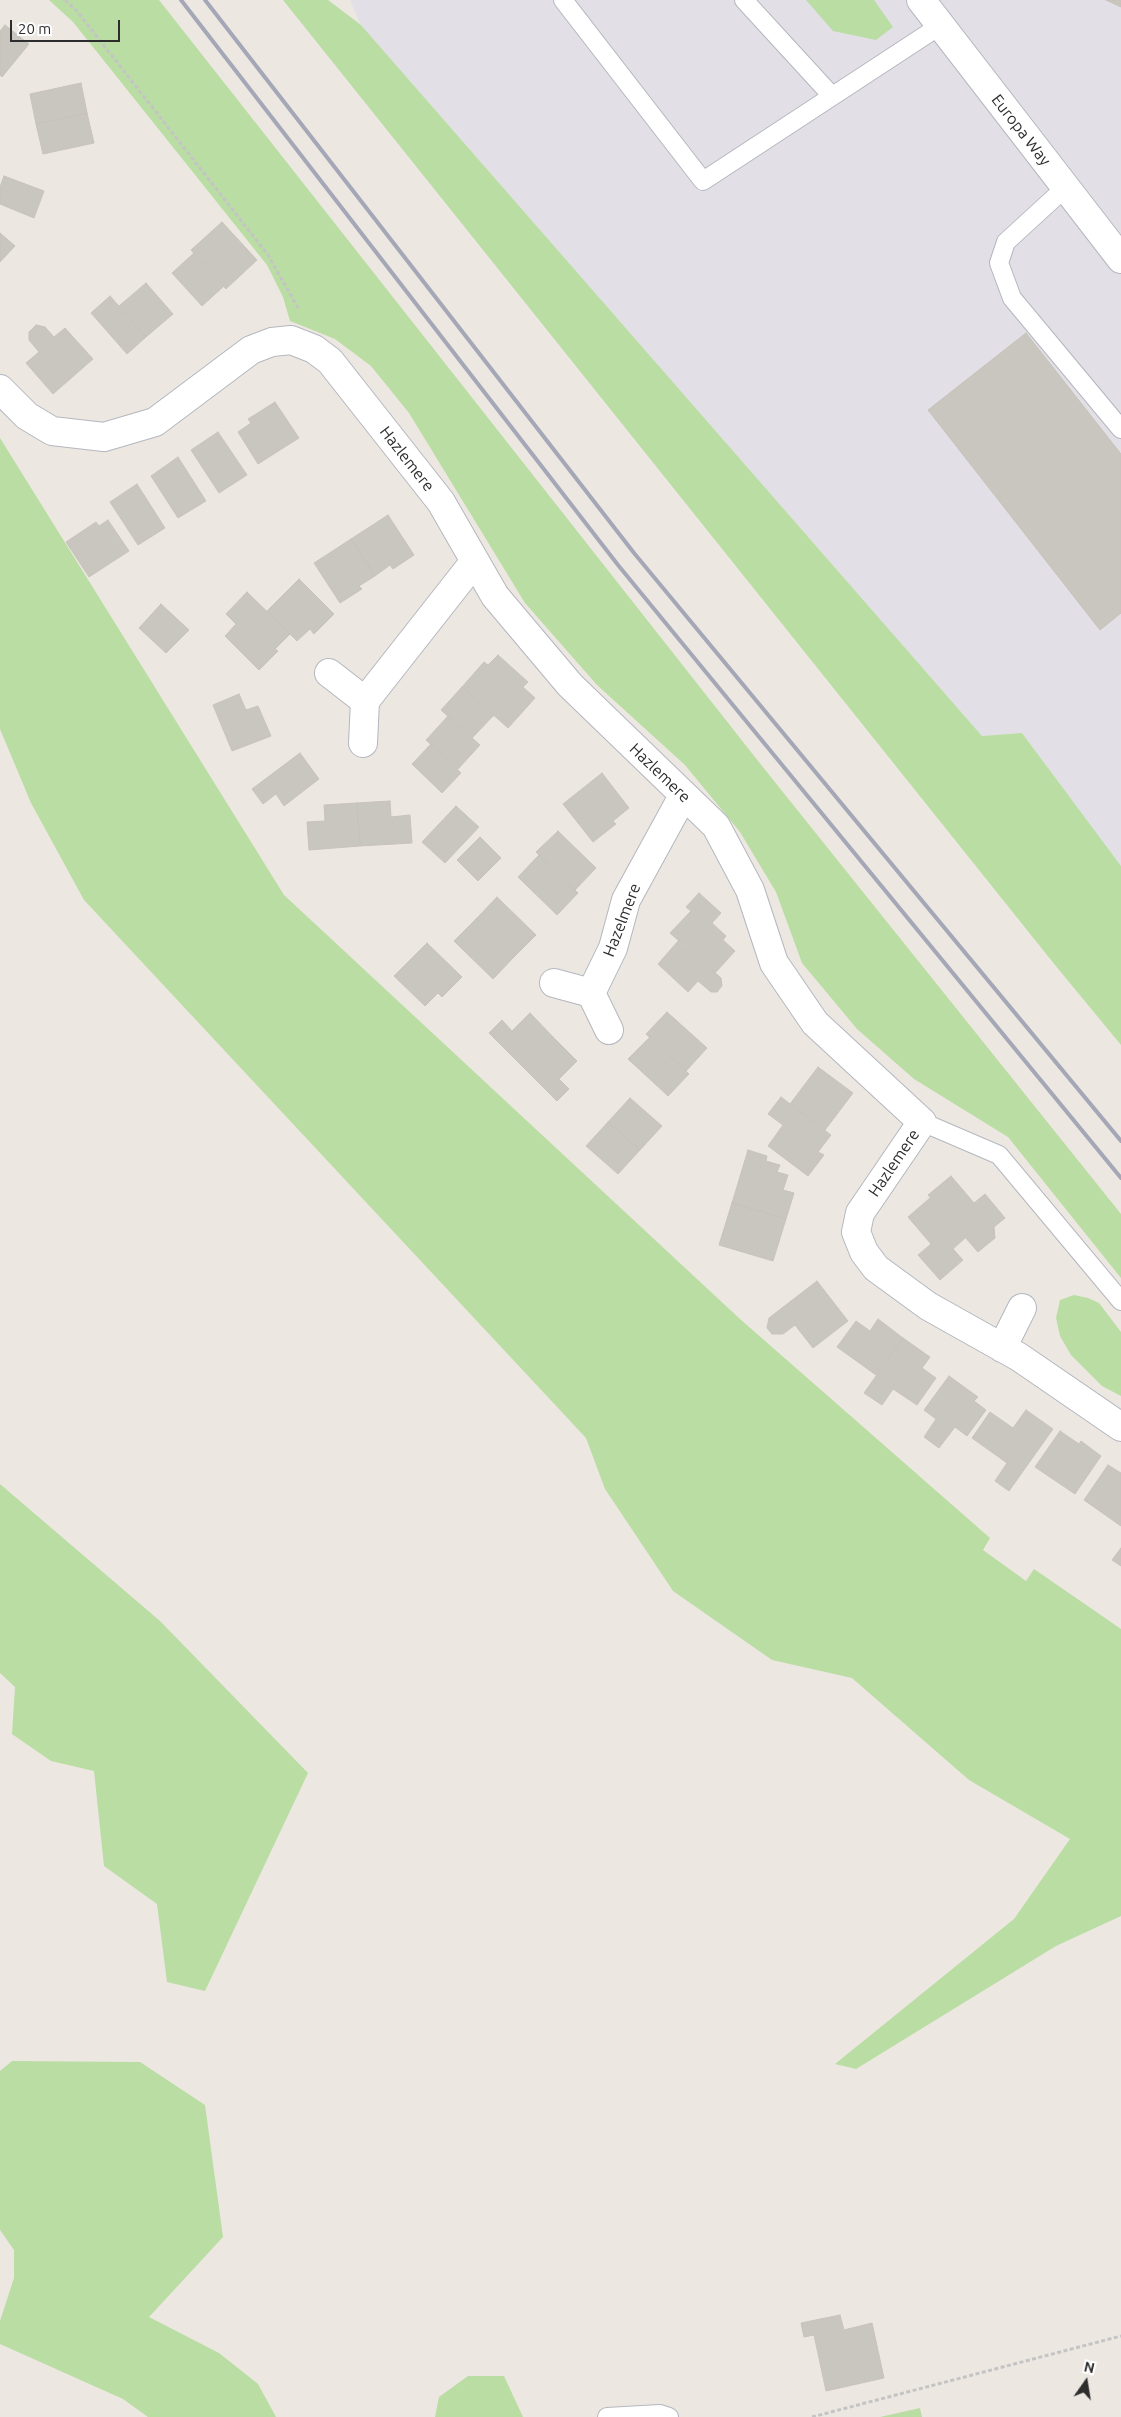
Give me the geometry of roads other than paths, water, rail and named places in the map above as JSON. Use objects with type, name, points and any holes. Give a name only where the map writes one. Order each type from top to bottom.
[{"type":"street","name":"Europa Way","points":[[921,0],[1121,259]]},
{"type":"street","name":"Hazlemere","points":[[0,389],[27,416],[52,431],[104,437],[155,422],[251,350],[272,342],[291,340],[330,361],[441,502],[495,596],[570,685],[716,826],[750,890],[774,963],[815,1023],[922,1122],[860,1213],[856,1232],[864,1252],[876,1268],[928,1306],[1002,1348],[1121,1427]]},
{"type":"street","points":[[363,742],[366,701],[475,561]]},
{"type":"street","points":[[329,673],[366,701]]},
{"type":"street","name":"Hazelmere","points":[[592,993],[613,948],[626,900],[683,796]]},
{"type":"street","points":[[554,983],[592,993],[609,1030]]},
{"type":"street","points":[[1002,1348],[1022,1308]]},
{"type":"lane","points":[[563,0],[703,181],[941,25]]},
{"type":"lane","points":[[744,0],[832,96]]},
{"type":"lane","points":[[1066,187],[1006,242],[998,263],[1012,298],[1121,429]]},
{"type":"lane","points":[[922,1122],[999,1155],[1121,1301]]},
{"type":"lane","points":[[606,2417],[660,2414],[669,2417]]},
{"type":"railway","points":[[181,0],[618,565],[1121,1178]]},
{"type":"railway","points":[[205,0],[634,553],[1121,1141]]}]
